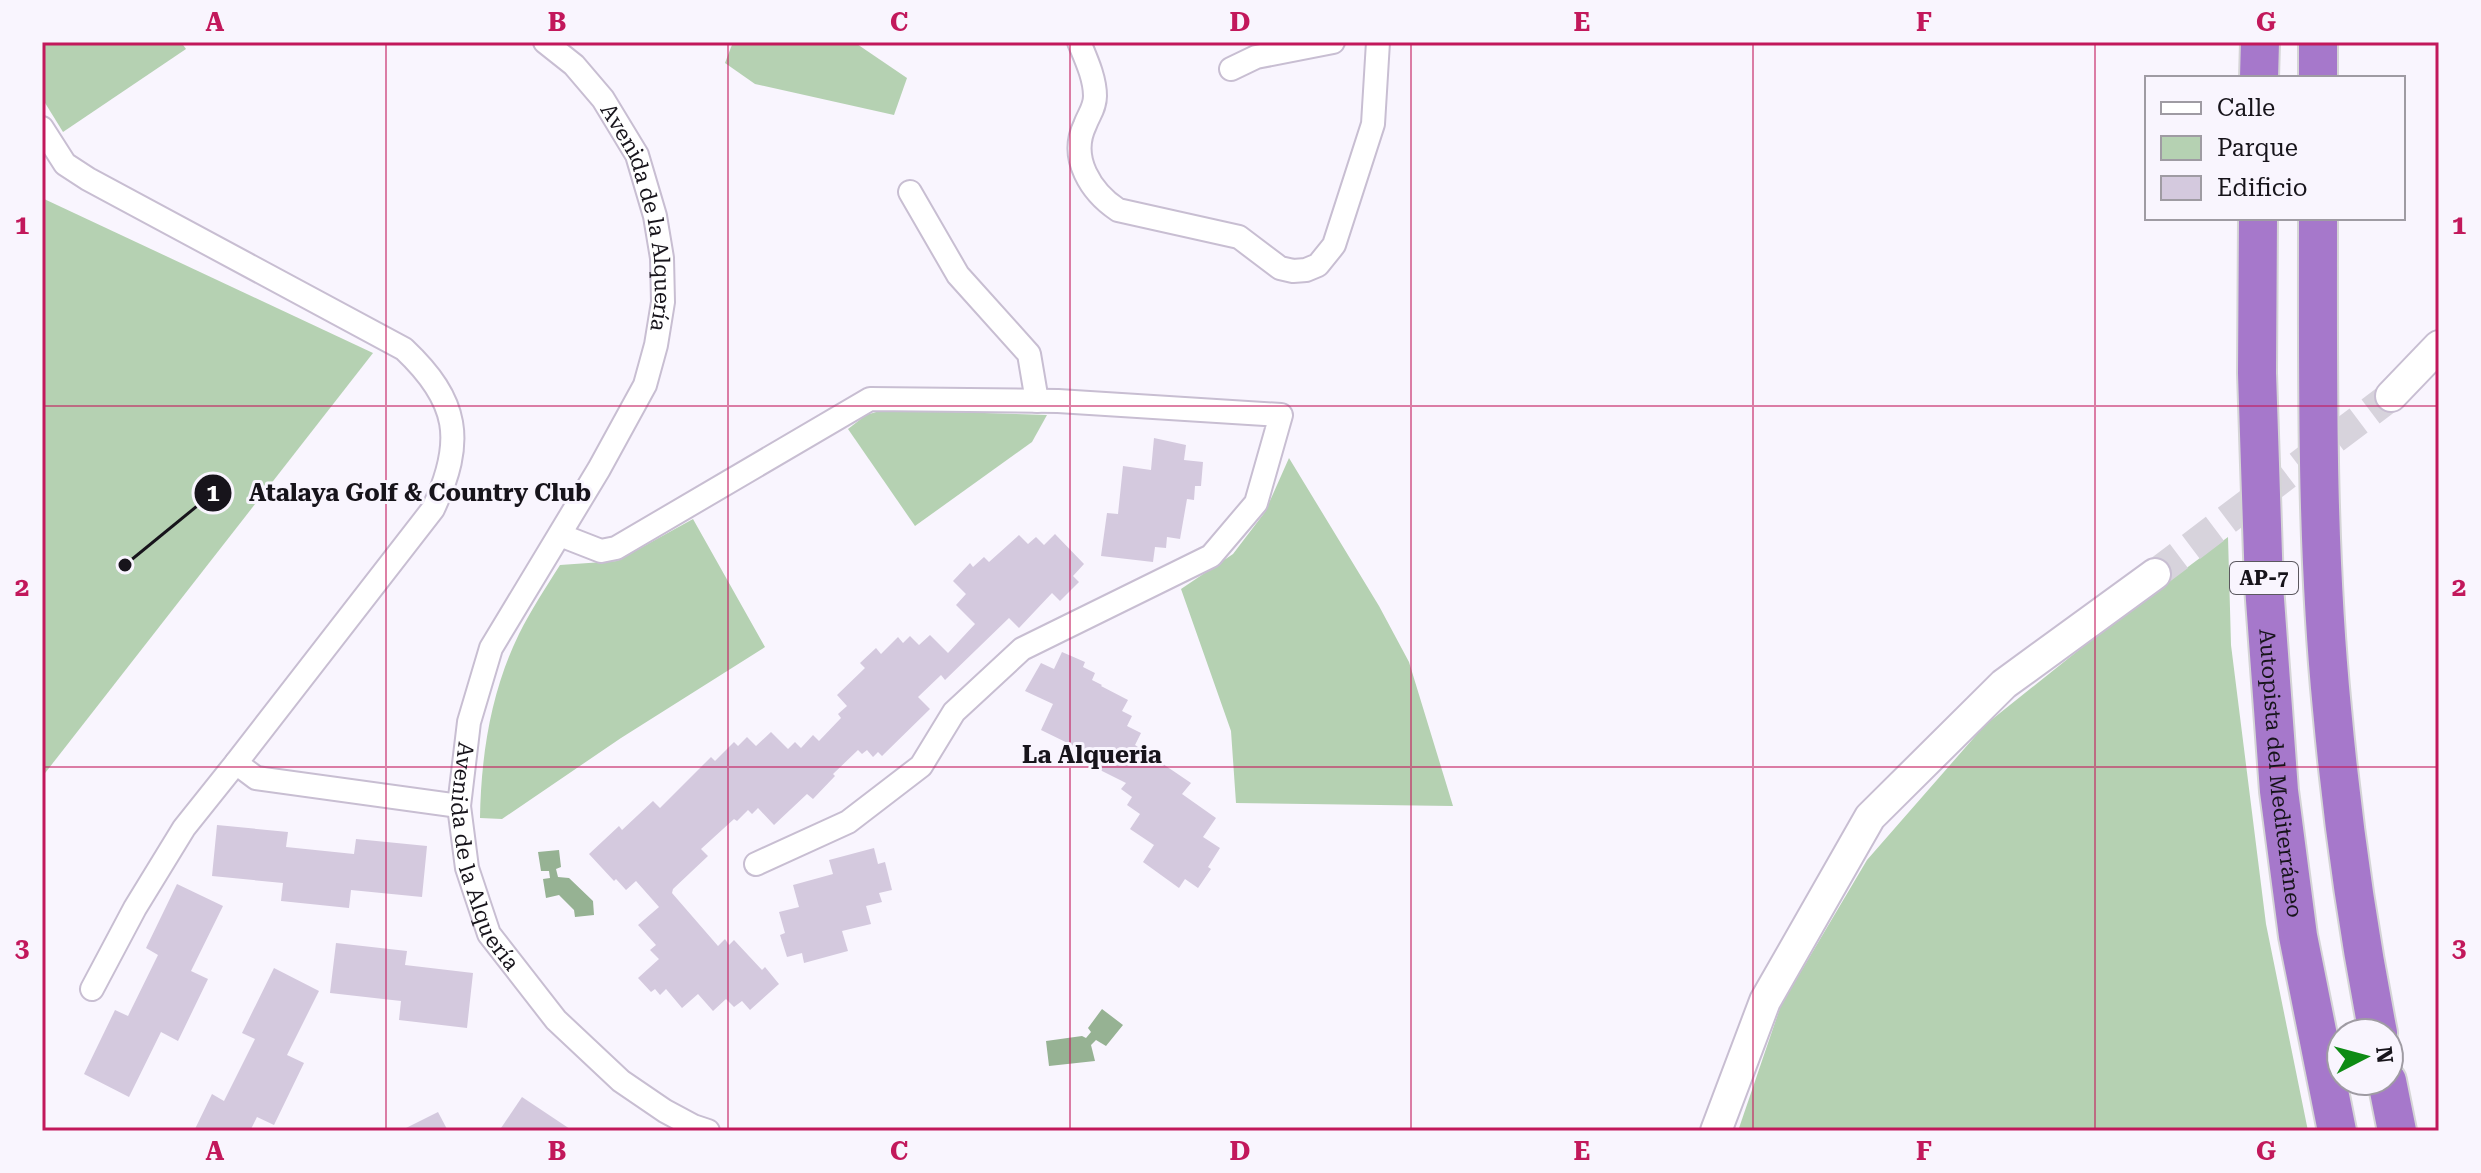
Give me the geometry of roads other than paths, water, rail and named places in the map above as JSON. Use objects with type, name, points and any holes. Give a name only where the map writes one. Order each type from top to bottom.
[{"type":"highway","points":[[2259,76],[2260,42]]},
{"type":"highway","points":[[2318,42],[2318,76]]},
{"type":"highway","name":"Autopista del Mediterráneo","points":[[2258,220],[2257,373],[2264,586],[2279,791],[2298,936],[2337,1131]]},
{"type":"highway","name":"AP-7","points":[[2318,220],[2320,492],[2332,707],[2357,927],[2375,1017]]},
{"type":"highway","points":[[2390,1097],[2397,1131]]},
{"type":"main road","points":[[2391,396],[2439,346]]},
{"type":"main road","points":[[1716,1131],[1765,1001],[1870,817],[2004,684],[2155,574]]},
{"type":"street","name":"Avenida de la Alquería","points":[[545,42],[574,65],[603,99],[637,155],[655,216],[662,258],[663,302],[645,385],[560,535],[491,648],[469,722],[459,806],[467,868],[489,934],[556,1020],[621,1081],[665,1111],[708,1131]]},
{"type":"street","points":[[1079,42],[1095,93],[1095,105],[1084,126],[1080,146],[1082,167],[1090,186],[1104,201],[1118,210],[1239,237],[1280,268],[1293,271],[1318,265],[1334,245],[1373,124],[1378,42]]},
{"type":"street","points":[[1231,69],[1254,50],[1333,42]]},
{"type":"street","points":[[42,128],[65,164],[88,179],[404,349],[430,374],[447,405],[454,441],[449,476],[433,509],[184,828],[135,908],[92,989]]},
{"type":"street","points":[[910,192],[958,275],[1029,354],[1037,401]]},
{"type":"street","points":[[560,535],[601,551],[616,548],[870,399],[1037,401],[1281,415],[1256,503],[1211,556],[1022,649],[954,712],[921,766],[848,822],[756,864]]},
{"type":"street","points":[[236,763],[256,778],[459,806]]},
{"type":"tunnel","points":[[2155,574],[2391,396]]},
{"type":"place","name":"Atalaya Golf & Country Club","points":[[125,565]]},
{"type":"district","name":"La Alqueria","points":[[1092,755]]}]
